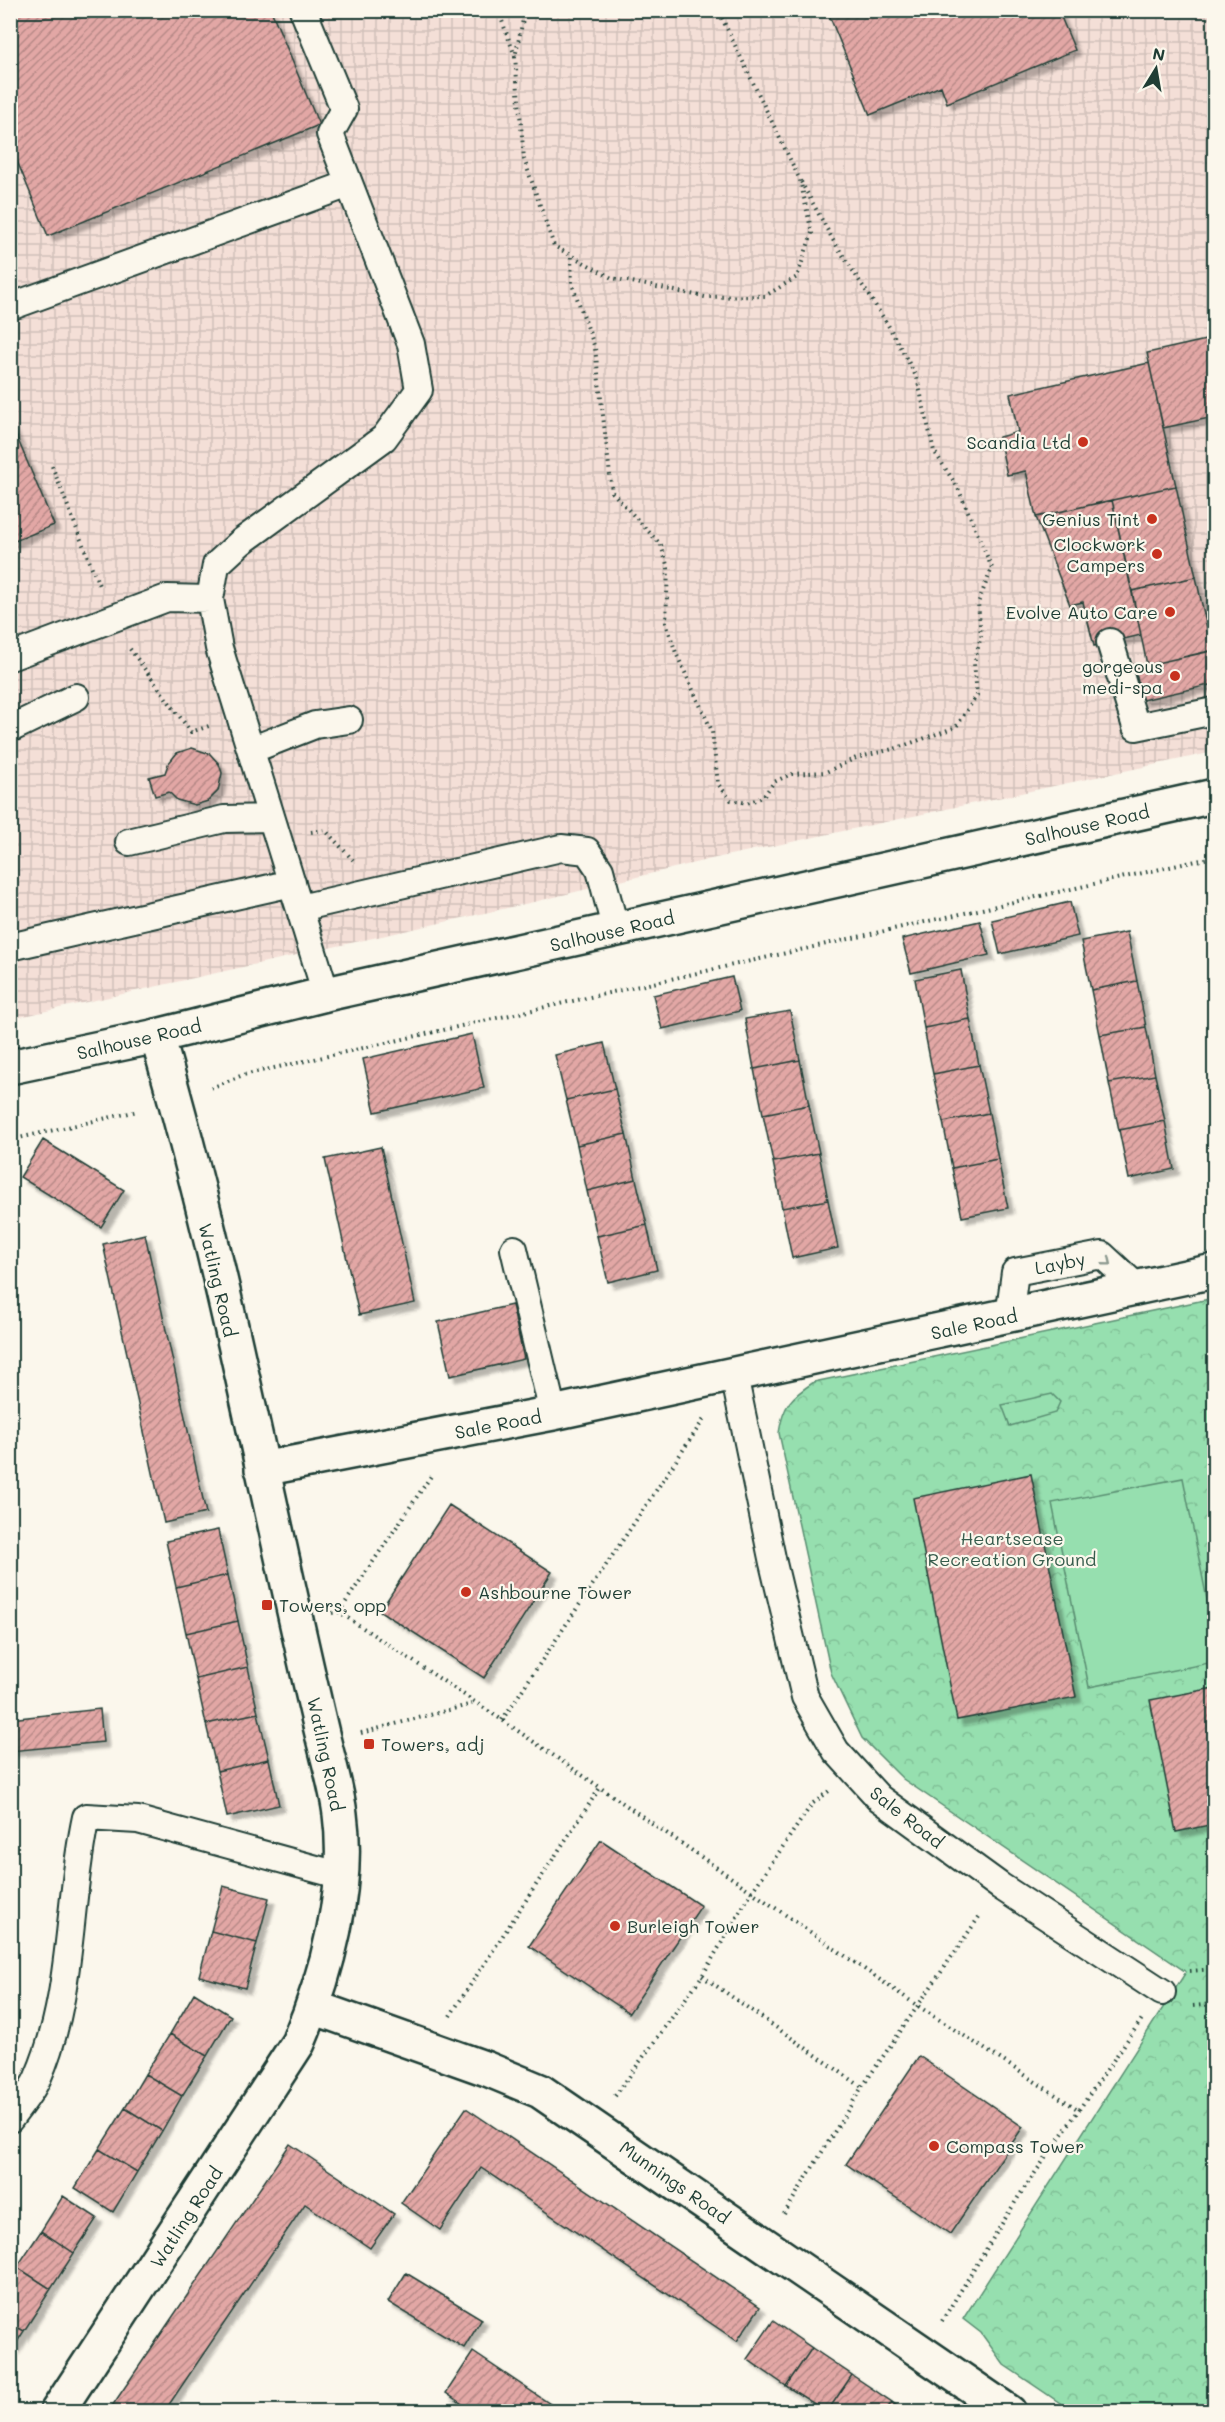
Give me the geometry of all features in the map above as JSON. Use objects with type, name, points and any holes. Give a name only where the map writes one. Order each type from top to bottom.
[{"type":"street","name":"Salhouse Road","points":[[10,1067],[157,1036],[326,994],[1215,796]]},
{"type":"street","name":"Watling Road","points":[[57,2412],[298,2043],[313,2007],[325,1968],[342,1876],[340,1814],[176,1102],[157,1036]]},
{"type":"street","name":"Sale Road","points":[[262,1469],[429,1438],[734,1376],[1215,1271]]},
{"type":"street","name":"Munnings Road","points":[[313,2007],[540,2091],[1009,2412]]},
{"type":"lane","points":[[303,10],[344,109],[330,134],[411,344],[419,390],[384,438],[241,542],[216,565],[210,599],[219,648],[326,994]]},
{"type":"lane","points":[[15,305],[350,184]]},
{"type":"lane","points":[[10,657],[167,598],[210,599]]},
{"type":"lane","points":[[1110,642],[1136,727],[1215,711]]},
{"type":"lane","points":[[10,729],[76,697]]},
{"type":"lane","points":[[251,750],[315,725],[349,720]]},
{"type":"lane","points":[[129,842],[224,819],[271,818]]},
{"type":"lane","points":[[300,908],[561,848],[587,851],[600,870],[616,931]]},
{"type":"lane","points":[[10,947],[292,883]]},
{"type":"lane","points":[[514,1249],[553,1413]]},
{"type":"lane","name":"Sale Road","points":[[734,1376],[773,1563],[805,1697],[836,1751],[879,1798],[1000,1886],[1162,1992]]},
{"type":"lane","points":[[10,2119],[37,2079],[56,2025],[68,1965],[86,1817],[138,1820],[342,1876]]},
{"type":"path","points":[[498,10],[515,57],[524,159],[554,246],[571,257],[612,279],[705,297],[765,296],[797,277],[812,233],[800,180]]},
{"type":"path","points":[[515,57],[525,10]]},
{"type":"path","points":[[571,257],[572,284],[595,348],[612,492],[661,545],[668,568],[666,623],[676,653],[712,730],[718,784],[731,800],[747,803],[763,796],[774,782],[791,774],[826,772],[856,758],[897,748],[956,727],[977,695],[974,663],[981,636],[978,603],[992,568],[958,488],[934,451],[917,378],[888,325],[833,240],[800,180],[718,10]]},
{"type":"path","points":[[10,1140],[176,1102],[243,1075],[1215,856]]},
{"type":"path","points":[[502,1720],[734,1376]]},
{"type":"path","points":[[339,1612],[435,1470],[429,1438]]},
{"type":"path","points":[[295,1620],[339,1612],[473,1703],[502,1720],[599,1789],[918,2006],[1079,2110]]},
{"type":"path","points":[[324,1742],[473,1703]]},
{"type":"path","points":[[595,2127],[624,2082],[702,1976],[752,1893],[812,1804],[854,1772]]},
{"type":"path","points":[[431,2049],[450,2016],[599,1789]]},
{"type":"path","points":[[765,2244],[862,2087],[1000,1886]]},
{"type":"path","points":[[702,1976],[862,2087]]},
{"type":"path","points":[[922,2351],[1019,2196],[1145,2015]]},
{"type":"shaded area","points":[[10,11],[1214,11],[1214,752],[711,859],[538,901],[11,1019]]},
{"type":"green space","name":"Heartsease Recreation Ground","points":[[1214,1298],[1214,2411],[1072,2411],[1004,2365],[981,2333],[963,2319],[1186,1972],[903,1779],[862,1738],[831,1673],[779,1433],[783,1415],[789,1403],[799,1392],[814,1382]]},
{"type":"green space","points":[[1052,1394],[1060,1402],[1055,1413],[1010,1426],[1002,1405]]},
{"type":"green space","points":[[1183,1478],[1214,1635],[1214,1662],[1089,1687],[1052,1503]]},
{"type":"building","points":[[10,10],[271,10],[319,125],[48,236],[10,144]]},
{"type":"building","points":[[827,10],[1058,10],[1075,50],[947,103],[941,86],[870,115]]},
{"type":"building","points":[[1206,340],[1214,378],[1214,417],[1163,428],[1147,353]]},
{"type":"building","points":[[1214,355],[1214,378],[1210,356]]},
{"type":"building","name":"Scandia Ltd","points":[[1149,363],[1176,486],[1036,517],[1026,471],[1007,475],[999,437],[1018,432],[1010,394]]},
{"type":"building","points":[[10,421],[54,525],[10,543]]},
{"type":"building","name":"Clockwork Campers","points":[[1176,486],[1196,577],[1132,591],[1112,500]]},
{"type":"building","points":[[1112,500],[1141,635],[1094,646],[1083,602],[1070,605],[1036,517]]},
{"type":"building","name":"Evolve Auto Care","points":[[1196,577],[1212,651],[1147,665],[1132,591]]},
{"type":"building","name":"gorgeous medi-spa","points":[[1214,650],[1214,684],[1142,700],[1135,668]]},
{"type":"building","points":[[192,748],[210,754],[219,764],[222,773],[218,791],[208,801],[195,805],[177,800],[169,792],[155,796],[149,777],[165,773],[168,764],[177,753]]},
{"type":"building","points":[[1070,902],[1078,936],[1000,954],[992,920]]},
{"type":"building","points":[[980,921],[989,955],[911,973],[902,939]]},
{"type":"building","points":[[1127,932],[1137,981],[1091,990],[1081,941]]},
{"type":"building","points":[[961,970],[970,1019],[924,1028],[915,979]]},
{"type":"building","points":[[732,977],[740,1011],[662,1029],[653,995]]},
{"type":"building","points":[[1137,981],[1146,1027],[1100,1035],[1091,990]]},
{"type":"building","points":[[790,1011],[800,1060],[754,1069],[745,1019]]},
{"type":"building","points":[[970,1019],[979,1065],[933,1074],[924,1028]]},
{"type":"building","points":[[1146,1027],[1155,1075],[1109,1083],[1100,1035]]},
{"type":"building","points":[[472,1034],[484,1088],[375,1112],[363,1059]]},
{"type":"building","points":[[604,1043],[615,1089],[566,1100],[555,1055]]},
{"type":"building","points":[[800,1060],[809,1105],[763,1114],[754,1069]]},
{"type":"building","points":[[979,1065],[989,1113],[943,1122],[933,1074]]},
{"type":"building","points":[[1155,1075],[1165,1121],[1119,1130],[1109,1083]]},
{"type":"building","points":[[615,1089],[626,1134],[577,1145],[566,1100]]},
{"type":"building","points":[[809,1105],[819,1153],[773,1162],[763,1114]]},
{"type":"building","points":[[989,1113],[998,1159],[952,1168],[943,1122]]},
{"type":"building","points":[[1165,1121],[1174,1169],[1129,1179],[1119,1130]]},
{"type":"building","points":[[626,1134],[636,1179],[587,1191],[577,1145]]},
{"type":"building","points":[[43,1140],[124,1190],[101,1227],[20,1177]]},
{"type":"building","points":[[381,1147],[415,1303],[359,1315],[325,1159]]},
{"type":"building","points":[[819,1153],[828,1200],[782,1208],[773,1162]]},
{"type":"building","points":[[998,1159],[1008,1208],[962,1217],[952,1168]]},
{"type":"building","points":[[636,1179],[647,1225],[597,1236],[587,1191]]},
{"type":"building","points":[[828,1200],[838,1248],[792,1258],[782,1208]]},
{"type":"building","points":[[647,1225],[657,1270],[608,1282],[597,1236]]},
{"type":"building","points":[[145,1234],[206,1513],[164,1523],[103,1244]]},
{"type":"building","points":[[512,1305],[524,1359],[450,1376],[438,1322]]},
{"type":"building","points":[[1031,1474],[1076,1697],[957,1720],[913,1498]]},
{"type":"building","name":"Ashbourne Tower","points":[[449,1505],[552,1572],[484,1678],[380,1611]]},
{"type":"building","points":[[218,1530],[228,1575],[176,1587],[166,1541]]},
{"type":"building","points":[[228,1575],[238,1621],[186,1633],[176,1587]]},
{"type":"building","points":[[238,1621],[248,1667],[196,1679],[186,1633]]},
{"type":"building","points":[[248,1667],[258,1713],[206,1724],[196,1679]]},
{"type":"building","points":[[1214,1688],[1214,1824],[1176,1832],[1150,1700]]},
{"type":"building","points":[[100,1709],[103,1742],[10,1751],[10,1719]]},
{"type":"building","points":[[258,1713],[269,1759],[217,1771],[206,1724]]},
{"type":"building","points":[[269,1759],[279,1805],[227,1817],[217,1771]]},
{"type":"building","name":"Burleigh Tower","points":[[601,1840],[701,1906],[629,2013],[529,1946]]},
{"type":"building","points":[[223,1886],[269,1898],[257,1943],[211,1931]]},
{"type":"building","points":[[211,1931],[257,1943],[245,1988],[199,1976]]},
{"type":"building","points":[[194,1993],[231,2016],[207,2056],[170,2034]]},
{"type":"building","points":[[170,2034],[207,2056],[182,2096],[145,2074]]},
{"type":"building","name":"Compass Tower","points":[[919,2056],[1023,2127],[950,2234],[846,2164]]},
{"type":"building","points":[[145,2074],[182,2096],[162,2131],[125,2108]]},
{"type":"building","points":[[125,2108],[162,2131],[137,2172],[99,2149]]},
{"type":"building","points":[[466,2108],[760,2307],[737,2341],[481,2168],[440,2230],[401,2203]]},
{"type":"building","points":[[290,2144],[394,2214],[370,2248],[305,2204],[164,2412],[108,2412]]},
{"type":"building","points":[[99,2149],[137,2172],[113,2212],[75,2188]]},
{"type":"building","points":[[63,2196],[97,2218],[74,2253],[41,2231]]},
{"type":"building","points":[[41,2231],[74,2253],[51,2289],[17,2267]]},
{"type":"building","points":[[17,2267],[51,2289],[24,2331],[10,2323],[10,2278]]},
{"type":"building","points":[[406,2273],[482,2319],[464,2348],[388,2302]]},
{"type":"building","points":[[773,2321],[812,2348],[786,2386],[747,2359]]},
{"type":"building","points":[[10,2323],[24,2331],[10,2353]]},
{"type":"building","points":[[812,2348],[852,2375],[827,2412],[786,2386]]},
{"type":"building","points":[[473,2352],[562,2412],[474,2412],[446,2393]]},
{"type":"building","points":[[852,2375],[892,2402],[885,2412],[827,2412]]},
{"type":"building","points":[[892,2402],[905,2412],[885,2412]]},
{"type":"place","name":"Scandia Ltd","points":[[1083,442]]},
{"type":"place","name":"Genius Tint","points":[[1152,519]]},
{"type":"place","name":"Clockwork Campers","points":[[1157,554]]},
{"type":"place","name":"Evolve Auto Care","points":[[1170,612]]},
{"type":"place","name":"gorgeous medi-spa","points":[[1175,676]]},
{"type":"place","name":"Ashbourne Tower","points":[[466,1592]]},
{"type":"place","name":"Towers, opp","points":[[267,1605]]},
{"type":"place","name":"Towers, adj","points":[[369,1744]]},
{"type":"place","name":"Burleigh Tower","points":[[615,1926]]},
{"type":"place","name":"Compass Tower","points":[[934,2146]]}]
